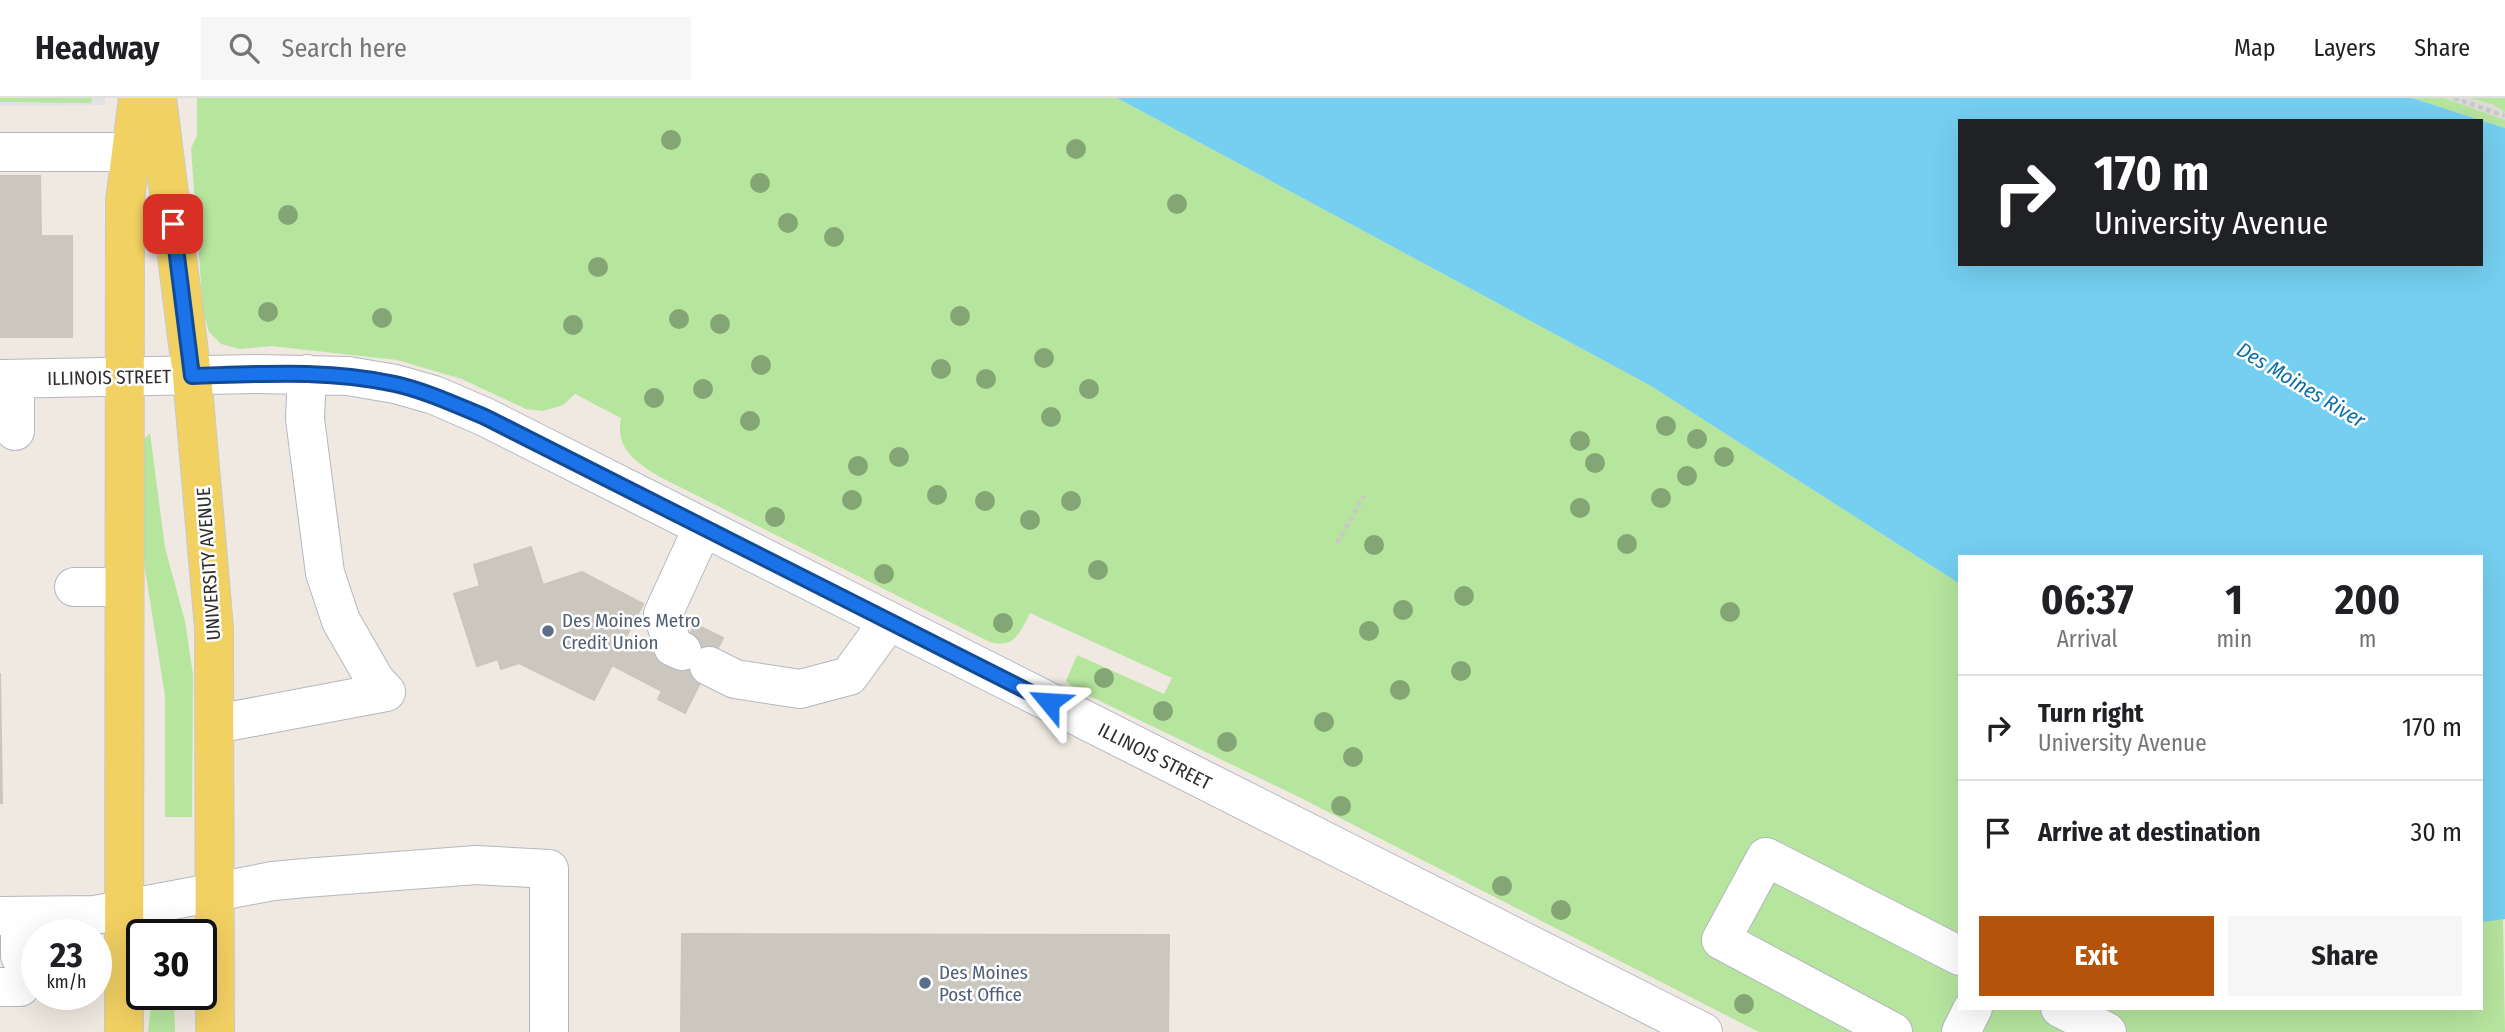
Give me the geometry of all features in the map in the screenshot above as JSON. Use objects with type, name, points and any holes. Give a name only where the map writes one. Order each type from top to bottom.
[{"type":"main road","points":[[124,1032],[125,201],[138,98]]},
{"type":"main road","name":"UNIVERSITY AVENUE","points":[[157,98],[192,376],[214,628],[215,1032]]},
{"type":"street","points":[[0,152],[131,152]]},
{"type":"street","points":[[215,724],[386,692],[375,680],[341,621],[325,573],[305,419],[307,374]]},
{"type":"street","name":"ILLINOIS STREET","points":[[7,379],[307,374],[396,384],[434,395],[485,417],[1703,1032]]},
{"type":"street","points":[[7,379],[15,431]]},
{"type":"street","points":[[703,527],[663,614],[673,647],[695,659],[736,679],[800,689],[849,676],[889,621]]},
{"type":"street","points":[[74,587],[123,587]]},
{"type":"street","points":[[1893,1032],[1721,940],[1766,857],[1958,956]]},
{"type":"street","points":[[14,977],[10,916],[95,915],[273,881],[476,865],[549,869],[549,1032]]},
{"type":"street","points":[[1961,1032],[1972,1010]]},
{"type":"street","points":[[2064,1010],[2107,1032]]},
{"type":"path","points":[[2456,98],[2505,116]]},
{"type":"path","points":[[1337,543],[1364,496]]},
{"type":"shaded area","points":[[0,98],[105,98],[105,105],[0,106]]},
{"type":"shaded area","points":[[2444,98],[2469,98],[2492,104],[2505,112],[2505,120]]},
{"type":"green space","points":[[0,98],[92,98],[91,103],[0,102]]},
{"type":"green space","points":[[197,98],[1117,98],[1651,386],[1958,583],[1958,1010],[2483,1010],[2483,922],[2503,918],[2505,1032],[1759,1032],[1297,796],[1077,690],[1066,681],[1077,655],[1164,694],[1172,678],[1030,613],[1020,632],[1011,641],[998,644],[990,642],[660,477],[629,454],[621,438],[621,418],[575,394],[563,405],[543,411],[526,409],[462,379],[397,360],[271,346],[240,349],[221,344],[209,332],[203,311],[191,148],[197,136]]},
{"type":"green space","points":[[2412,98],[2505,98],[2505,128]]},
{"type":"green space","points":[[150,433],[165,548],[185,621],[193,675],[192,817],[165,817],[165,696],[144,563],[144,439]]},
{"type":"green space","points":[[150,1010],[174,1010],[175,1032],[148,1032]]},
{"type":"water","name":"Des Moines River","points":[[1117,98],[2412,98],[2477,119],[1958,119],[1958,266],[2483,266],[2483,121],[2505,128],[2505,919],[2483,922],[2483,555],[1958,555],[1958,583],[1651,386]]},
{"type":"building","points":[[0,176],[40,176],[41,236],[72,236],[72,337],[0,337]]},
{"type":"building","name":"Des Moines Metro Credit Union","points":[[531,547],[543,585],[582,572],[643,604],[625,639],[675,665],[695,624],[723,638],[685,713],[658,699],[662,691],[612,665],[594,700],[519,663],[501,669],[498,659],[477,666],[454,594],[480,586],[474,565]]},
{"type":"building","points":[[0,673],[2,803],[0,803]]},
{"type":"building","name":"Des Moines Post Office","points":[[682,934],[1169,935],[1168,1032],[681,1032]]},
{"type":"place","name":"Des Moines Metro Credit Union","points":[[548,631]]},
{"type":"place","name":"Des Moines Post Office","points":[[925,983]]},
{"type":"route","points":[[173,224],[192,376],[348,376],[396,384],[434,395],[485,417],[1049,702]]}]
